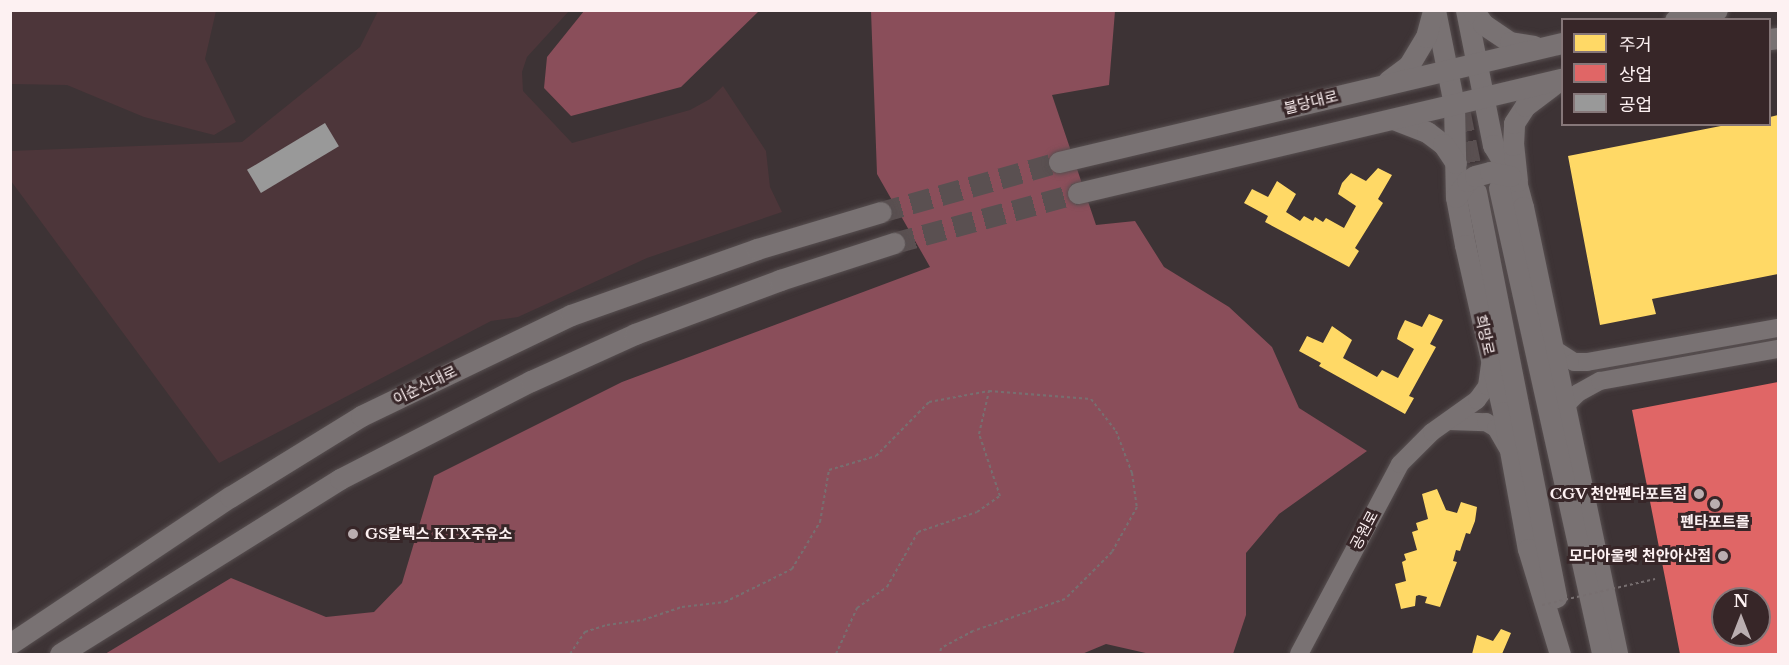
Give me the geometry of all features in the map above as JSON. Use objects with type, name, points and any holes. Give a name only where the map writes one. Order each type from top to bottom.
[{"type":"main road","name":"희망로","points":[[1434,10],[1454,104],[1456,163],[1466,194],[1491,361],[1511,453],[1528,549],[1560,654]]},
{"type":"main road","points":[[1385,84],[1409,65],[1426,37],[1434,10]]},
{"type":"main road","points":[[1466,10],[1493,145],[1509,183],[1554,349],[1617,654]]},
{"type":"main road","points":[[1473,10],[1483,24],[1510,42],[1553,46]]},
{"type":"main road","points":[[1684,18],[1718,10]]},
{"type":"main road","name":"불당대로","points":[[1059,162],[1476,62],[1553,46]]},
{"type":"main road","points":[[1078,193],[1561,79]]},
{"type":"main road","points":[[1561,79],[1525,106],[1514,123],[1509,183],[1602,654]]},
{"type":"main road","points":[[1393,119],[1427,132],[1443,144],[1456,163]]},
{"type":"main road","points":[[1509,183],[1490,172],[1467,181],[1466,194],[1566,654]]},
{"type":"main road","name":"이순신대로","points":[[10,644],[230,497],[361,416],[571,315],[757,249],[881,212]]},
{"type":"main road","points":[[60,654],[340,479],[522,386],[635,334],[780,280],[894,243]]},
{"type":"street","points":[[1554,349],[1574,362],[1609,360],[1779,327]]},
{"type":"street","points":[[1566,405],[1589,386],[1616,378],[1779,349]]},
{"type":"street","name":"공원로","points":[[1299,654],[1400,464],[1432,432],[1482,393],[1487,386],[1491,361]]},
{"type":"street","points":[[1449,421],[1486,422],[1496,428],[1511,453]]},
{"type":"path","points":[[836,654],[857,608],[886,587],[918,532],[977,512],[1000,496],[980,434],[989,391]]},
{"type":"path","points":[[570,654],[585,632],[607,625],[643,620],[682,607],[725,602],[792,569],[820,522],[829,470],[876,456],[929,402],[989,391],[1091,399],[1116,431],[1132,473],[1137,507],[1112,552],[1065,599],[973,632],[940,648],[940,654]]},
{"type":"path","points":[[1542,605],[1654,579]]},
{"type":"shaded area","points":[[11,10],[216,11],[205,59],[236,122],[214,135],[144,117],[67,85],[11,84]]},
{"type":"shaded area","points":[[378,11],[569,11],[527,57],[522,72],[523,91],[572,143],[690,110],[710,99],[723,86],[766,151],[770,187],[782,212],[647,258],[518,317],[491,321],[219,463],[11,181],[10,151],[242,142],[360,47]]},
{"type":"shaded area","points":[[584,11],[759,11],[681,87],[571,116],[544,88],[547,57]]},
{"type":"shaded area","points":[[871,11],[1115,11],[1109,85],[1052,95],[1096,225],[1135,221],[1164,267],[1229,307],[1272,347],[1299,408],[1367,451],[1279,514],[1246,553],[1246,615],[1233,654],[1150,654],[1106,644],[1082,654],[105,654],[231,578],[326,617],[374,612],[402,583],[434,476],[622,382],[930,267],[877,174]]},
{"type":"building: 주거","points":[[1778,115],[1778,274],[1652,299],[1656,314],[1600,325],[1568,156],[1721,126],[1771,126],[1771,117]]},
{"type":"building: 주거","points":[[1378,168],[1392,175],[1378,199],[1383,203],[1355,248],[1359,251],[1349,267],[1265,222],[1268,216],[1244,203],[1252,189],[1268,197],[1277,181],[1296,194],[1286,212],[1300,221],[1304,216],[1313,221],[1315,217],[1323,222],[1326,218],[1344,228],[1356,206],[1338,194],[1342,183],[1351,173],[1366,181]]},
{"type":"building: 주거","points":[[1429,314],[1443,320],[1430,344],[1436,347],[1409,396],[1414,398],[1405,414],[1319,366],[1321,363],[1299,351],[1307,336],[1323,343],[1332,326],[1352,340],[1343,358],[1377,377],[1382,370],[1398,378],[1414,349],[1397,339],[1399,332],[1405,320],[1422,327]]},
{"type":"building: 주거","points":[[1437,489],[1446,510],[1457,513],[1461,502],[1477,507],[1475,521],[1470,534],[1466,533],[1460,551],[1456,550],[1453,561],[1457,562],[1440,607],[1425,603],[1427,597],[1419,595],[1416,596],[1415,606],[1401,609],[1395,584],[1406,581],[1402,562],[1406,560],[1404,554],[1417,550],[1412,532],[1418,530],[1416,523],[1428,519],[1422,494]]},
{"type":"building: 주거","points":[[1501,629],[1511,633],[1502,654],[1472,654],[1477,635],[1493,641]]},
{"type":"building: 상업","name":"펜타포트몰","points":[[1778,382],[1778,654],[1680,654],[1632,410]]},
{"type":"building: 공업","points":[[325,123],[339,146],[261,193],[247,170]]},
{"type":"tunnel","points":[[1460,111],[1476,192]]},
{"type":"tunnel","points":[[881,212],[1059,162]]},
{"type":"tunnel","points":[[894,243],[1078,193]]},
{"type":"place","name":"CGV 천안펜타포트점","points":[[1699,494]]},
{"type":"place","name":"펜타포트몰","points":[[1715,504]]},
{"type":"place","name":"GS칼텍스 KTX주유소","points":[[353,534]]},
{"type":"place","name":"모다아울렛 천안아산점","points":[[1723,556]]}]
